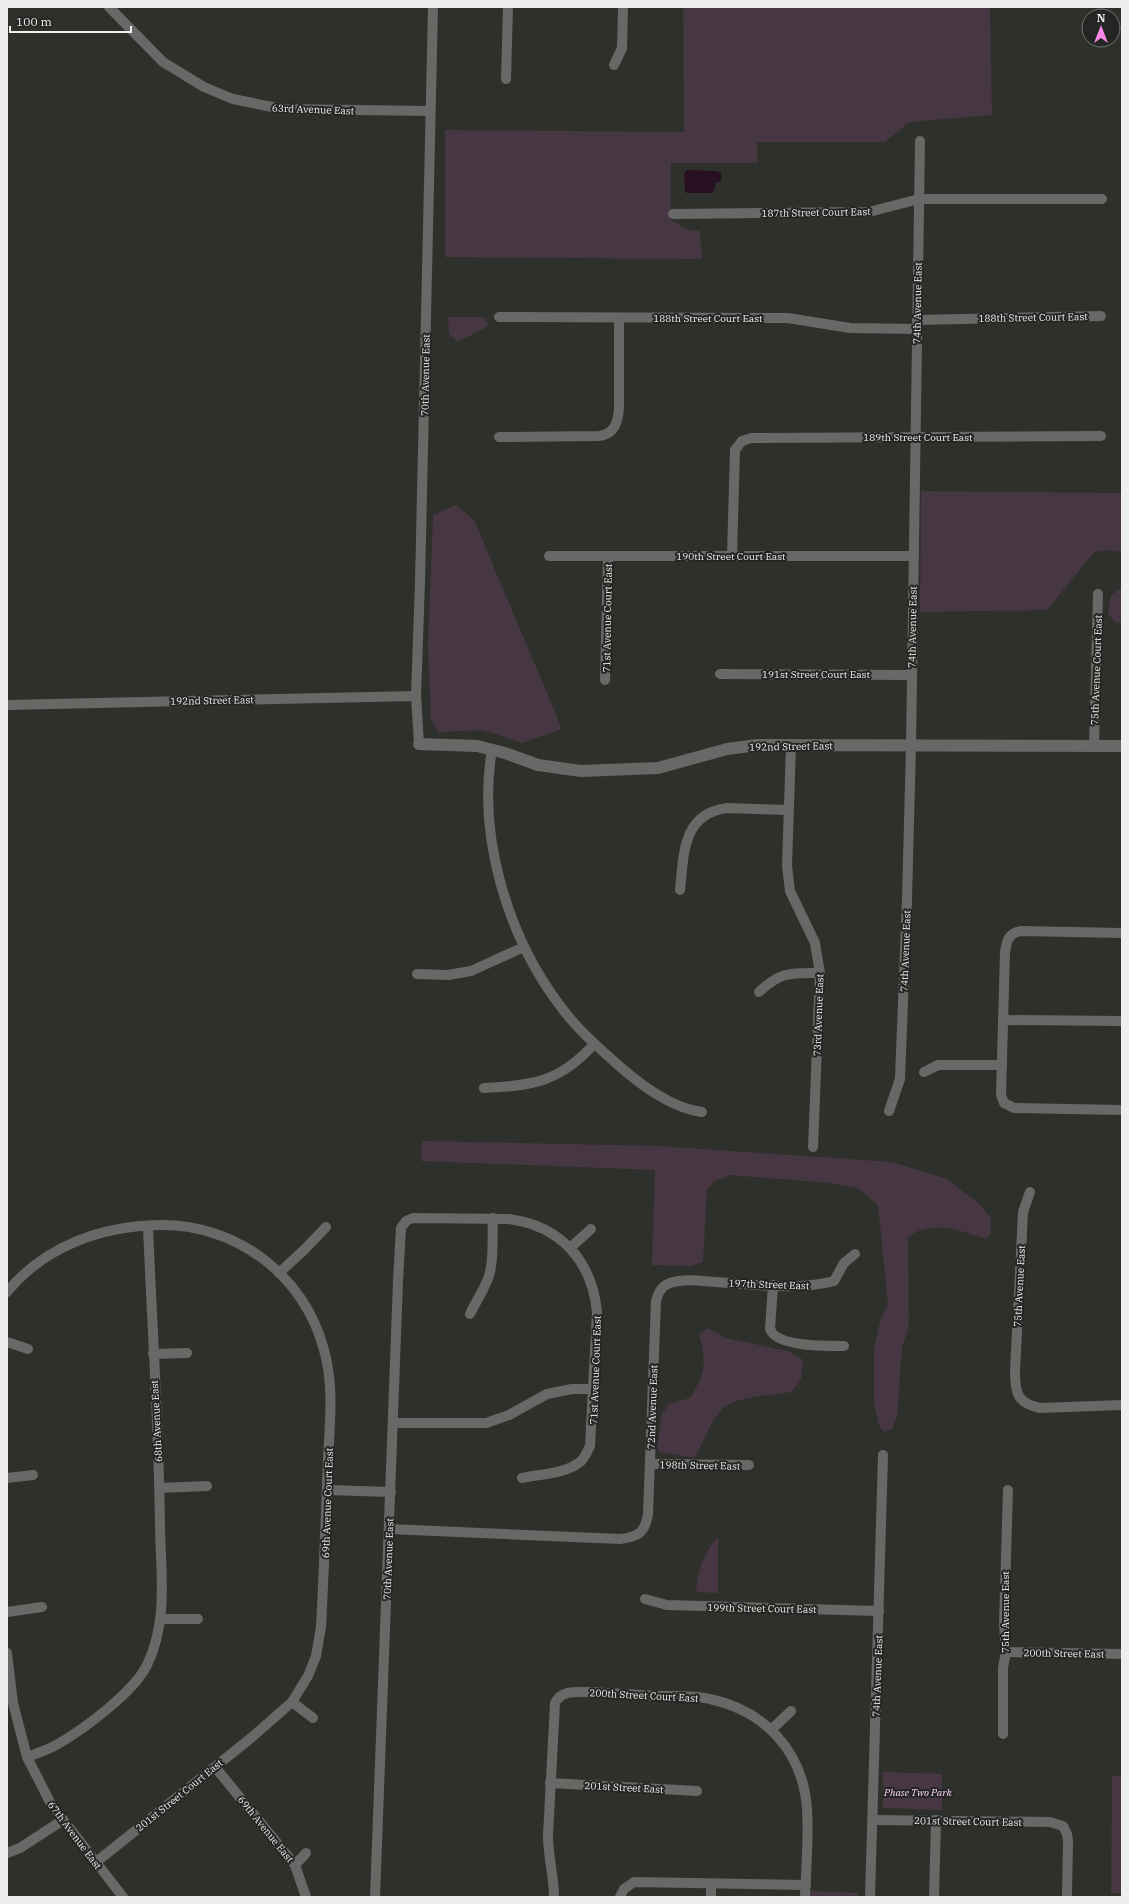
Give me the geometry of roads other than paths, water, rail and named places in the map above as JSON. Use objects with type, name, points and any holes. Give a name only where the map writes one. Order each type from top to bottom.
[{"type":"street","name":"63rd Avenue East","points":[[109,7],[167,65],[204,87],[233,99],[282,109],[430,111]]},
{"type":"street","name":"70th Avenue East","points":[[419,744],[416,696],[421,574],[433,7]]},
{"type":"street","points":[[506,79],[508,7]]},
{"type":"street","points":[[614,65],[622,48],[623,7]]},
{"type":"street","name":"74th Avenue East","points":[[889,1111],[900,1079],[911,746],[920,141]]},
{"type":"street","name":"187th Street Court East","points":[[673,214],[869,212],[919,199],[1102,199]]},
{"type":"street","name":"188th Street Court East","points":[[499,317],[619,319],[788,318],[850,328],[1101,316]]},
{"type":"street","points":[[499,437],[599,436],[610,433],[616,427],[619,416],[619,319]]},
{"type":"street","name":"189th Street Court East","points":[[732,555],[734,460],[738,446],[742,441],[761,437],[915,438],[1101,436]]},
{"type":"street","name":"190th Street Court East","points":[[549,556],[914,556]]},
{"type":"street","name":"71st Avenue Court East","points":[[605,680],[608,557]]},
{"type":"street","name":"75th Avenue Court East","points":[[1094,746],[1098,594]]},
{"type":"street","name":"191st Street Court East","points":[[720,674],[911,675]]},
{"type":"street","name":"192nd Street East","points":[[7,705],[416,696]]},
{"type":"street","name":"192nd Street East","points":[[419,744],[477,746],[538,765],[581,771],[641,770],[670,766],[727,749],[757,745],[1122,746]]},
{"type":"street","name":"73rd Avenue East","points":[[791,745],[788,810],[788,879],[796,904],[815,943],[820,973],[813,1147]]},
{"type":"street","points":[[492,750],[490,762],[489,808],[495,858],[506,901],[524,947],[544,983],[561,1008],[594,1044],[632,1077],[660,1096],[688,1110],[702,1112]]},
{"type":"street","points":[[680,890],[685,848],[689,833],[703,818],[720,809],[727,808],[788,810]]},
{"type":"street","points":[[1122,933],[1020,931],[1011,934],[1005,952],[1001,1096],[1004,1103],[1014,1108],[1122,1110]]},
{"type":"street","points":[[417,974],[452,975],[471,971],[524,947]]},
{"type":"street","points":[[759,992],[770,981],[779,976],[791,973],[820,973]]},
{"type":"street","points":[[1003,1020],[1122,1021]]},
{"type":"street","points":[[484,1088],[522,1086],[544,1080],[564,1071],[594,1044]]},
{"type":"street","points":[[924,1072],[938,1064],[1002,1065]]},
{"type":"street","name":"75th Avenue East","points":[[1030,1192],[1023,1212],[1015,1371],[1015,1387],[1018,1395],[1029,1406],[1040,1408],[1122,1405]]},
{"type":"street","name":"71st Avenue Court East","points":[[406,1221],[413,1218],[493,1218],[524,1221],[550,1232],[570,1248],[586,1270],[596,1298],[597,1312],[590,1446],[580,1462],[565,1469],[522,1478]]},
{"type":"street","points":[[470,1314],[478,1296],[488,1281],[491,1270],[493,1218]]},
{"type":"street","name":"70th Avenue East","points":[[375,1897],[401,1234],[402,1228],[406,1221]]},
{"type":"street","points":[[7,1292],[18,1278],[33,1265],[68,1244],[113,1230],[167,1225],[208,1231],[233,1240],[256,1253],[279,1273],[326,1228]]},
{"type":"street","name":"68th Avenue East","points":[[27,1757],[56,1745],[71,1736],[115,1702],[147,1666],[156,1642],[161,1604],[160,1488],[148,1226]]},
{"type":"street","points":[[570,1248],[591,1229]]},
{"type":"street","name":"197th Street East","points":[[670,1283],[687,1280],[773,1285],[814,1285],[834,1282],[844,1263],[855,1254]]},
{"type":"street","name":"69th Avenue Court East","points":[[263,1728],[292,1702],[308,1676],[319,1644],[328,1490],[330,1397],[329,1376],[325,1351],[318,1330],[306,1305],[292,1286],[279,1273]]},
{"type":"street","name":"72nd Avenue East","points":[[389,1530],[620,1539],[630,1538],[644,1529],[648,1514],[651,1464],[656,1301],[661,1289],[670,1283]]},
{"type":"street","points":[[773,1285],[770,1329],[772,1334],[778,1339],[792,1343],[844,1346]]},
{"type":"street","points":[[7,1342],[28,1349]]},
{"type":"street","points":[[153,1354],[187,1353]]},
{"type":"street","points":[[394,1423],[486,1423],[509,1415],[547,1394],[572,1389],[594,1389]]},
{"type":"street","name":"74th Avenue East","points":[[870,1897],[883,1455]]},
{"type":"street","name":"198th Street East","points":[[651,1464],[749,1465]]},
{"type":"street","points":[[7,1478],[33,1475]]},
{"type":"street","points":[[160,1488],[206,1486]]},
{"type":"street","points":[[328,1490],[391,1492]]},
{"type":"street","name":"75th Avenue East","points":[[1003,1734],[1003,1668],[1006,1652],[1004,1624],[1008,1490]]},
{"type":"street","name":"199th Street Court East","points":[[645,1599],[667,1605],[879,1611]]},
{"type":"street","points":[[7,1612],[42,1607]]},
{"type":"street","points":[[160,1619],[198,1619]]},
{"type":"street","name":"200th Street East","points":[[1006,1652],[1122,1654]]},
{"type":"street","name":"67th Avenue East","points":[[7,1653],[13,1703],[27,1757],[51,1804],[95,1863],[123,1897]]},
{"type":"street","name":"200th Street Court East","points":[[550,1783],[555,1703],[558,1698],[571,1692],[699,1697],[730,1704],[772,1729],[786,1746],[794,1760],[803,1787],[807,1808],[805,1897]]},
{"type":"street","points":[[292,1702],[313,1718]]},
{"type":"street","points":[[772,1729],[791,1711]]},
{"type":"street","name":"201st Street Court East","points":[[95,1863],[263,1728]]},
{"type":"street","name":"69th Avenue East","points":[[215,1767],[295,1865],[306,1897]]},
{"type":"street","points":[[550,1783],[548,1850],[554,1880],[554,1897]]},
{"type":"street","name":"201st Street East","points":[[550,1783],[697,1791]]},
{"type":"street","points":[[7,1853],[20,1848],[63,1820]]},
{"type":"street","name":"201st Street Court East","points":[[873,1820],[1050,1822],[1063,1826],[1068,1840],[1067,1897]]},
{"type":"street","points":[[934,1897],[936,1820]]},
{"type":"street","points":[[295,1865],[306,1853]]},
{"type":"street","points":[[622,1893],[634,1882],[806,1885]]},
{"type":"street","points":[[711,1884],[711,1897]]},
{"type":"park label","name":"Phase Two Park","points":[[918,1792]]}]
